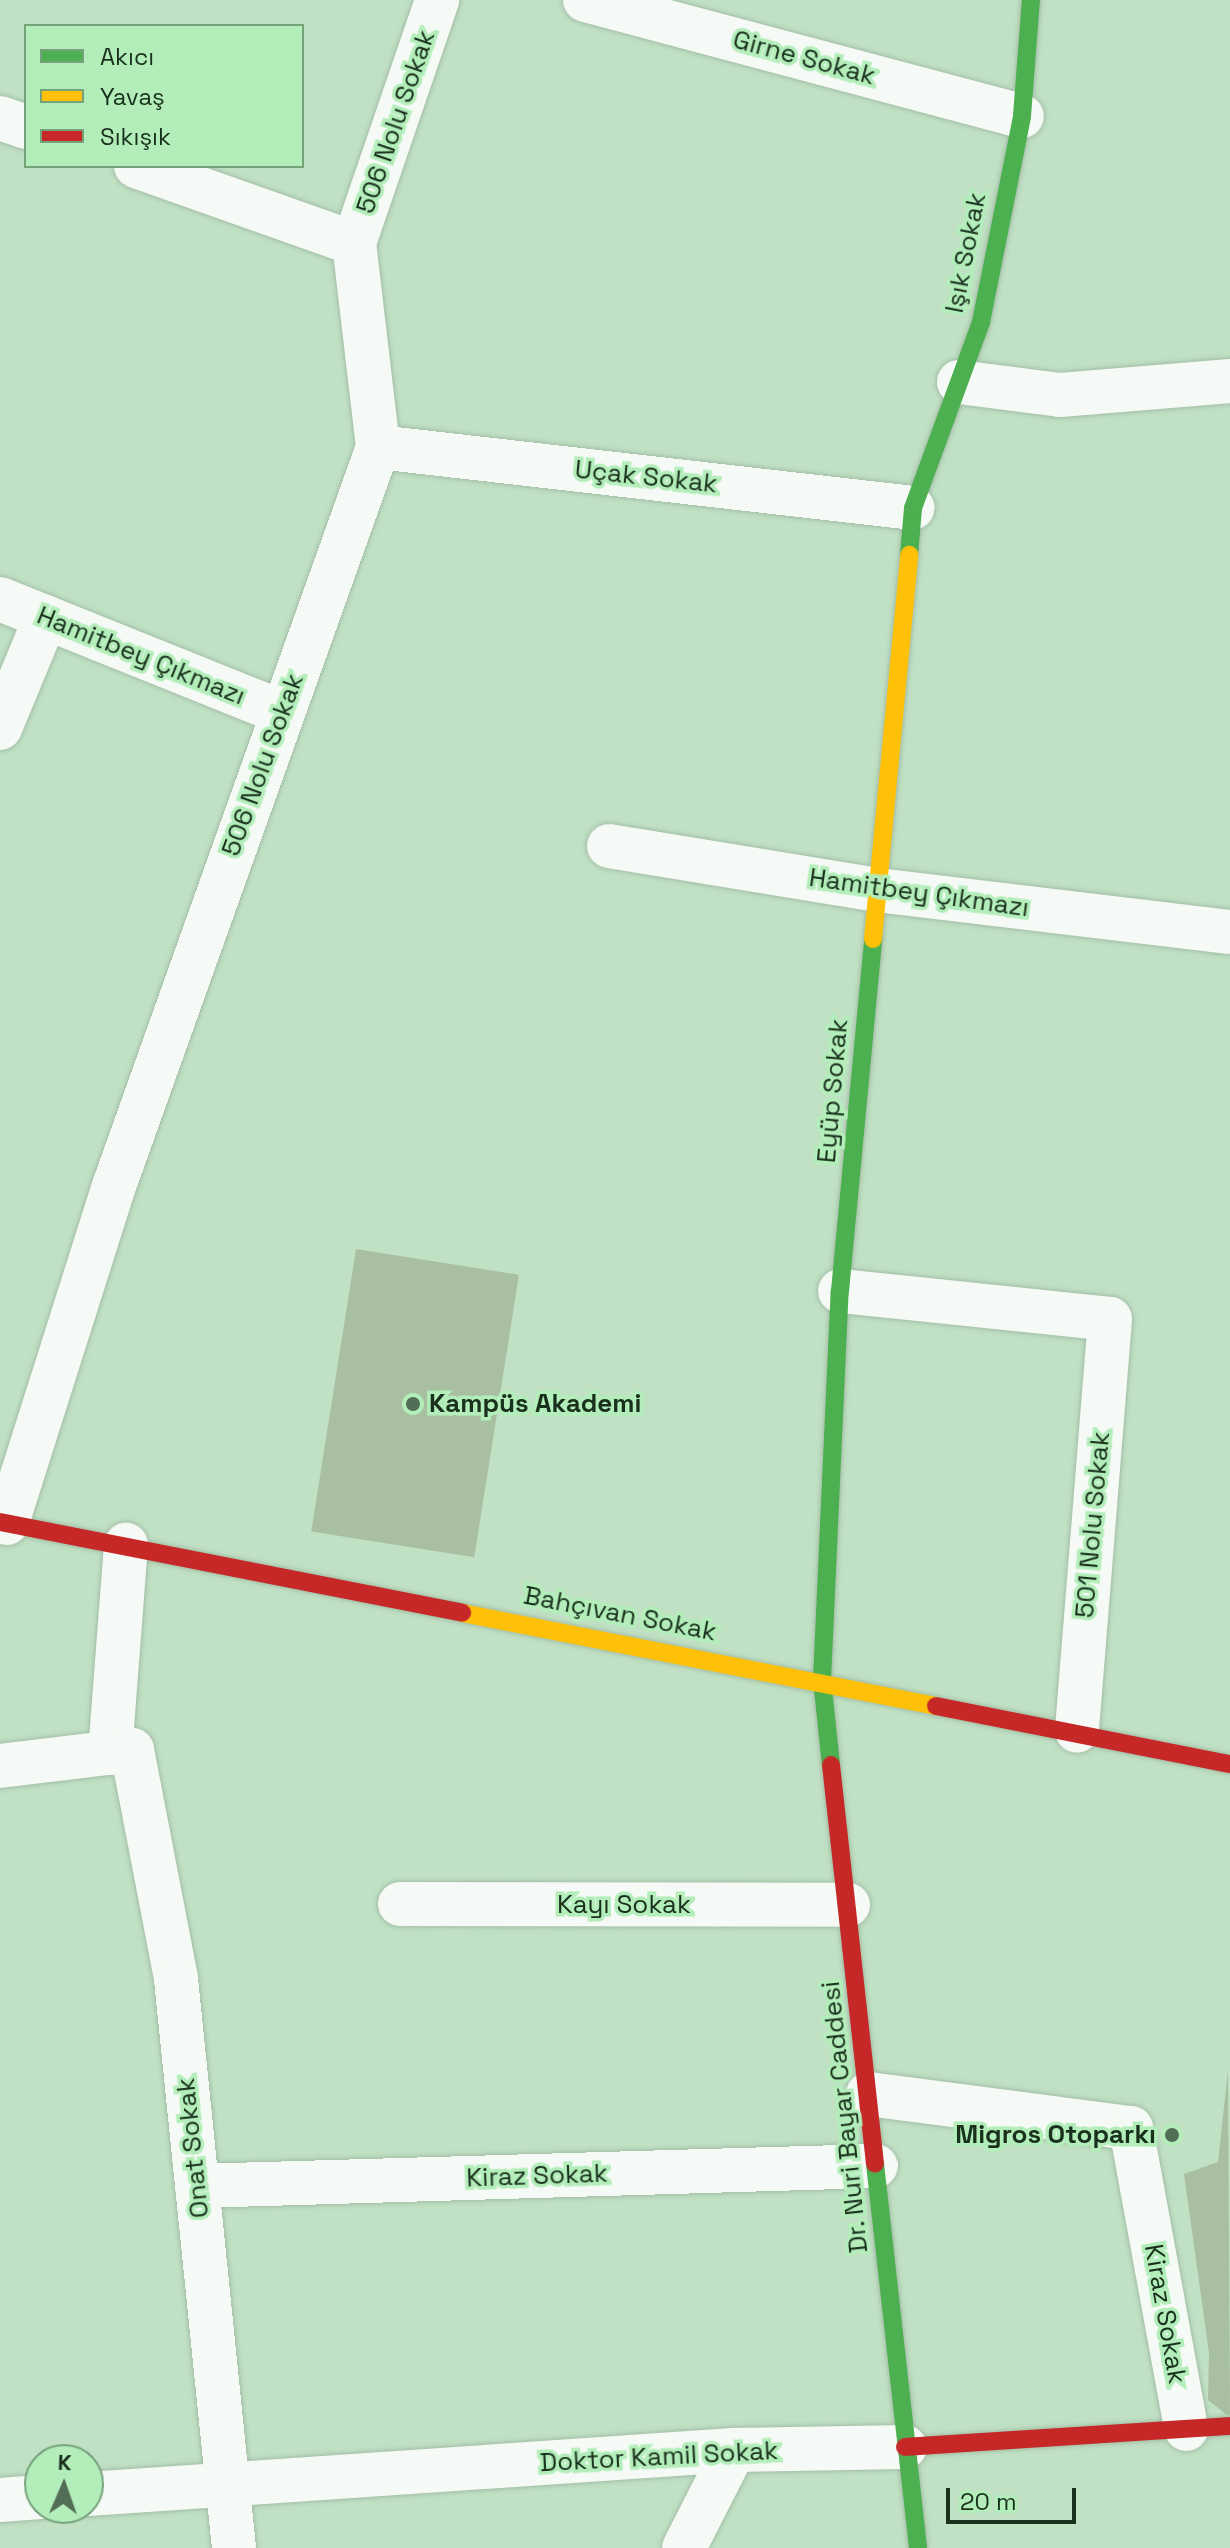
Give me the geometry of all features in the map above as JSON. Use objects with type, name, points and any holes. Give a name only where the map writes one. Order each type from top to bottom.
[{"type":"street","name":"506 Nolu Sokak","points":[[3,1522],[114,1186],[378,447],[354,243],[437,0]]},
{"type":"street","name":"Girne Sokak","points":[[585,0],[1022,116]]},
{"type":"street","name":"Işık Sokak","points":[[913,508],[981,322],[1022,116],[1031,0]]},
{"type":"street","points":[[0,118],[24,126]]},
{"type":"street","points":[[142,168],[354,243]]},
{"type":"street","points":[[959,382],[1060,395],[1230,381]]},
{"type":"street","name":"Uçak Sokak","points":[[378,447],[913,508]]},
{"type":"street","name":"Eyüp Sokak","points":[[822,1680],[840,1291],[913,508]]},
{"type":"street","name":"Hamitbey Çıkmazı","points":[[0,599],[281,712]]},
{"type":"street","points":[[0,728],[46,617]]},
{"type":"street","name":"Hamitbey Çıkmazı","points":[[609,846],[877,890],[1230,932]]},
{"type":"street","name":"501 Nolu Sokak","points":[[840,1291],[1110,1319],[1077,1731]]},
{"type":"street","name":"Bahçıvan Sokak","points":[[3,1522],[822,1680],[1230,1764]]},
{"type":"street","name":"Onat Sokak","points":[[126,1545],[121,1752],[176,1979],[234,2548]]},
{"type":"street","name":"Dr. Nuri Bayar Caddesi","points":[[822,1680],[918,2548]]},
{"type":"street","points":[[0,1766],[121,1752]]},
{"type":"street","name":"Kayı Sokak","points":[[400,1904],[848,1905]]},
{"type":"street","name":"Kiraz Sokak","points":[[868,2094],[1131,2128],[1186,2429]]},
{"type":"street","name":"Kiraz Sokak","points":[[197,2186],[876,2166]]},
{"type":"street","name":"Doktor Kamil Sokak","points":[[104,2493],[734,2450],[905,2447],[1230,2426]]},
{"type":"street","points":[[684,2548],[734,2450]]},
{"type":"street","points":[[0,2500],[24,2498]]},
{"type":"building","name":"Kampüs Akademi","points":[[356,1249],[519,1275],[474,1557],[311,1531]]},
{"type":"building","points":[[1228,2070],[1230,2414],[1227,2415],[1208,2400],[1209,2353],[1184,2174],[1218,2162]]},
{"type":"traffic: fast","points":[[909,555],[913,508],[981,322],[1022,116],[1031,0]]},
{"type":"traffic: fast","points":[[831,1765],[822,1680],[840,1291],[873,939]]},
{"type":"traffic: fast","points":[[875,2164],[918,2548]]},
{"type":"traffic: slow","points":[[873,939],[909,555]]},
{"type":"traffic: slow","points":[[462,1613],[936,1706]]},
{"type":"traffic: jam","points":[[0,1522],[462,1613]]},
{"type":"traffic: jam","points":[[936,1706],[1230,1764]]},
{"type":"traffic: jam","points":[[831,1765],[875,2164]]},
{"type":"traffic: jam","points":[[905,2447],[1230,2426]]},
{"type":"place","name":"Kampüs Akademi","points":[[413,1404]]},
{"type":"place","name":"Migros Otoparkı","points":[[1172,2135]]}]
